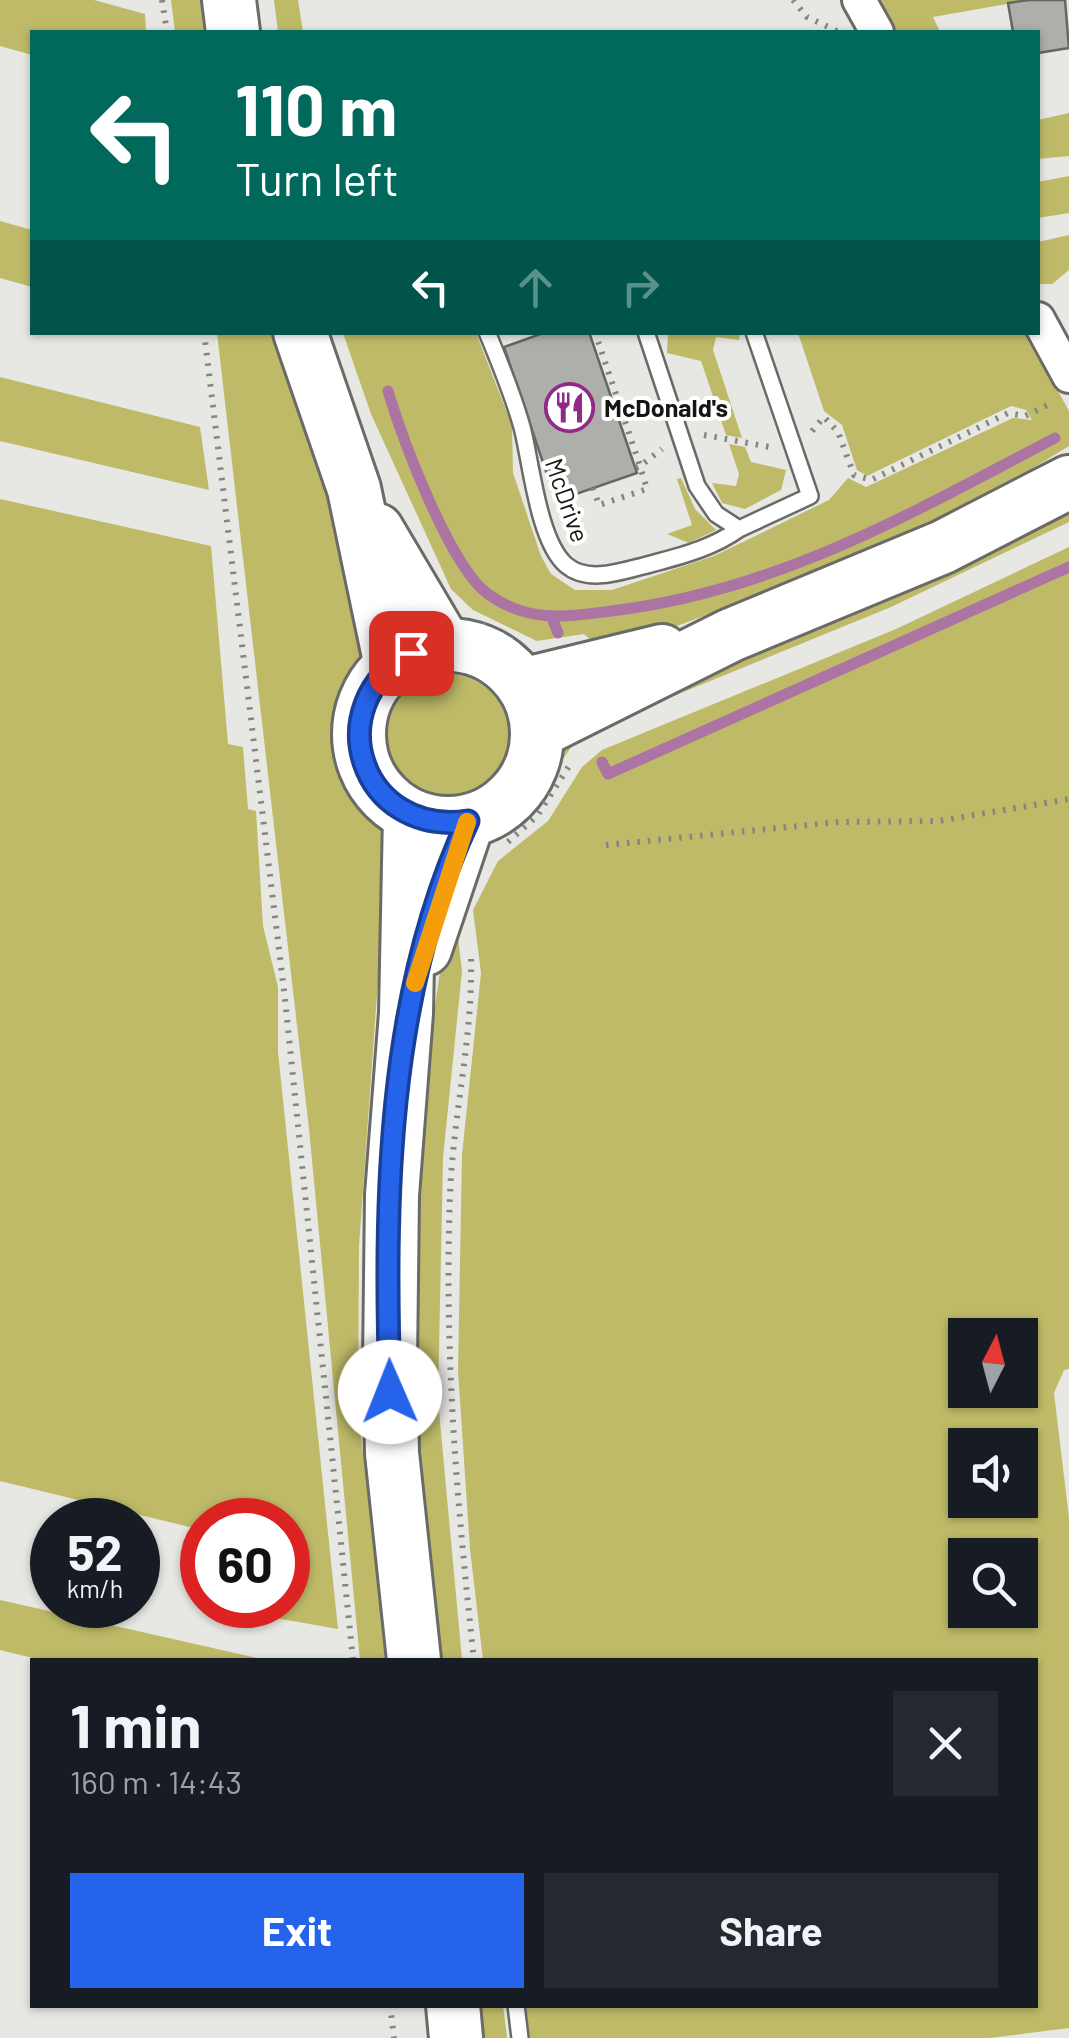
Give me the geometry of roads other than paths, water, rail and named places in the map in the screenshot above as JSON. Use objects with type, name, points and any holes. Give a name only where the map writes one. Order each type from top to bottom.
[{"type":"main road","points":[[229,0],[233,30]]},
{"type":"main road","points":[[301,335],[354,489],[391,666]]},
{"type":"main road","points":[[406,1013],[485,834],[498,808],[515,794],[532,765],[546,723],[731,635],[943,547],[1069,482]]},
{"type":"main road","points":[[354,489],[445,646]]},
{"type":"main road","points":[[485,834],[410,815],[374,784],[359,740],[368,694],[391,666],[422,649],[445,646],[483,652],[505,666],[546,723]]},
{"type":"main road","points":[[410,815],[406,1013],[395,1118],[390,1362],[392,1453],[414,1658]]},
{"type":"main road","points":[[452,2008],[456,2038]]},
{"type":"street","points":[[858,0],[876,30]]},
{"type":"street","points":[[1040,323],[1069,376]]},
{"type":"lane","name":"McDrive","points":[[488,335],[522,428],[530,473],[556,553],[566,565],[580,573],[614,573],[696,552],[739,528]]},
{"type":"lane","points":[[647,335],[697,486],[716,514],[739,528],[810,496],[755,335]]},
{"type":"lane","points":[[516,2008],[520,2038]]},
{"type":"waterway","points":[[388,391],[429,500],[458,558],[488,594],[518,610],[547,616],[672,601],[786,568],[895,521],[1055,438]]},
{"type":"waterway","points":[[602,762],[608,774],[1069,567]]},
{"type":"waterway","points":[[552,618],[558,633]]},
{"type":"place","name":"McDonald's","points":[[569,407]]}]
